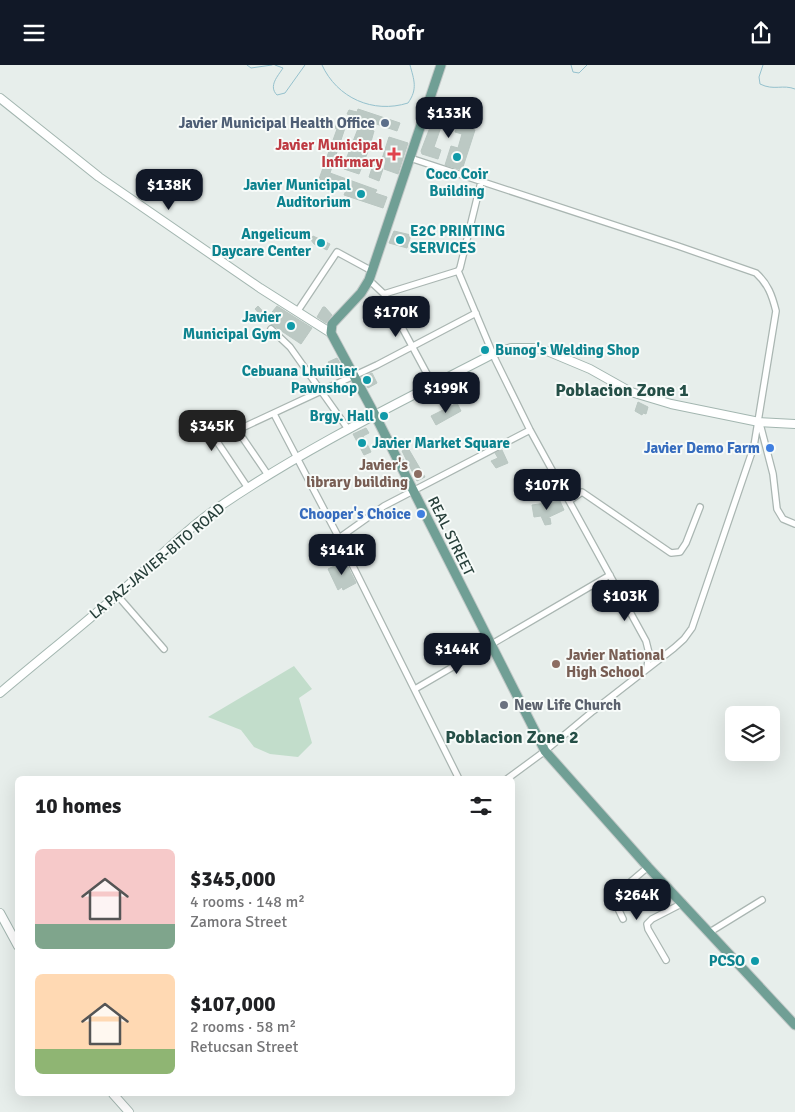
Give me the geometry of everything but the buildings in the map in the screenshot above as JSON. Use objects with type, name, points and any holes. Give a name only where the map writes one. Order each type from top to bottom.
[{"type":"main road","points":[[331,333],[332,324],[361,293],[371,276],[441,65]]},
{"type":"main road","name":"REAL STREET","points":[[331,333],[355,375],[545,751],[648,867],[795,1025]]},
{"type":"street","points":[[0,98],[99,177],[297,312],[331,333]]},
{"type":"street","points":[[410,157],[756,273],[764,281],[772,294],[776,311],[754,446],[695,620],[684,639],[511,776]]},
{"type":"street","points":[[481,182],[458,271],[493,354],[530,430],[646,641],[649,653],[648,668]]},
{"type":"street","points":[[297,312],[337,252],[371,276],[384,294],[433,385]]},
{"type":"street","points":[[384,294],[458,271]]},
{"type":"street","points":[[248,488],[216,440],[355,375],[476,313]]},
{"type":"street","points":[[271,329],[290,347],[348,429]]},
{"type":"street","name":"LA PAZ-JAVIER-BITO ROAD","points":[[0,693],[117,595],[203,518],[297,457],[493,354],[511,348],[522,347],[547,351],[590,369],[631,392],[671,404],[759,422],[795,424]]},
{"type":"street","points":[[274,414],[339,538],[458,776]]},
{"type":"street","points":[[759,422],[773,474],[777,509],[783,519],[795,524]]},
{"type":"street","points":[[339,538],[384,506],[413,489],[530,430]]},
{"type":"street","points":[[238,431],[268,475]]},
{"type":"street","points":[[569,501],[582,492],[671,553],[680,552],[686,543],[700,507]]},
{"type":"street","points":[[415,689],[610,575]]},
{"type":"street","points":[[117,595],[164,649]]},
{"type":"street","points":[[623,919],[614,900],[616,894],[648,867]]},
{"type":"street","points":[[710,932],[762,900]]},
{"type":"street","points":[[666,960],[647,924],[652,919],[683,903]]},
{"type":"street","points":[[0,913],[15,940]]},
{"type":"street","points":[[115,1096],[129,1112]]},
{"type":"green space","points":[[294,666],[312,689],[299,698],[312,743],[298,757],[270,754],[254,747],[241,730],[208,717]]},
{"type":"waterway","points":[[247,65],[251,68],[272,65]]},
{"type":"waterway","points":[[275,65],[283,68],[273,88],[277,95],[285,93],[305,65]]},
{"type":"waterway","points":[[322,65],[329,77],[347,94],[369,105],[382,106],[408,103],[414,89],[410,65]]},
{"type":"waterway","points":[[571,65],[573,72],[579,73],[587,65]]},
{"type":"waterway","points":[[763,65],[759,77],[760,84],[770,87],[795,89]]},
{"type":"place","name":"Javier Municipal Health Office","points":[[385,123]]},
{"type":"place","name":"Javier Municipal Infirmary","points":[[394,154]]},
{"type":"place","name":"Coco Coir Building","points":[[457,157]]},
{"type":"place","name":"Javier Municipal Auditorium","points":[[361,194]]},
{"type":"place","name":"E2C PRINTING SERVICES","points":[[400,240]]},
{"type":"place","name":"Angelicum Daycare Center","points":[[321,243]]},
{"type":"place","name":"Javier Municipal Gym","points":[[291,326]]},
{"type":"place","name":"Bunog's Welding Shop","points":[[485,350]]},
{"type":"place","name":"Cebuana Lhuillier Pawnshop","points":[[367,380]]},
{"type":"place","name":"Brgy. Hall","points":[[384,416]]},
{"type":"place","name":"Javier Market Square","points":[[362,443]]},
{"type":"place","name":"Javier Demo Farm","points":[[770,448]]},
{"type":"place","name":"Javier's library building","points":[[418,474]]},
{"type":"place","name":"Chooper's Choice","points":[[421,514]]},
{"type":"place","name":"Javier National High School","points":[[556,664]]},
{"type":"place","name":"New Life Church","points":[[504,705]]},
{"type":"place","name":"PCSO","points":[[755,961]]},
{"type":"district","name":"Poblacion Zone 1","points":[[622,390]]},
{"type":"district","name":"Poblacion Zone 2","points":[[512,737]]}]
